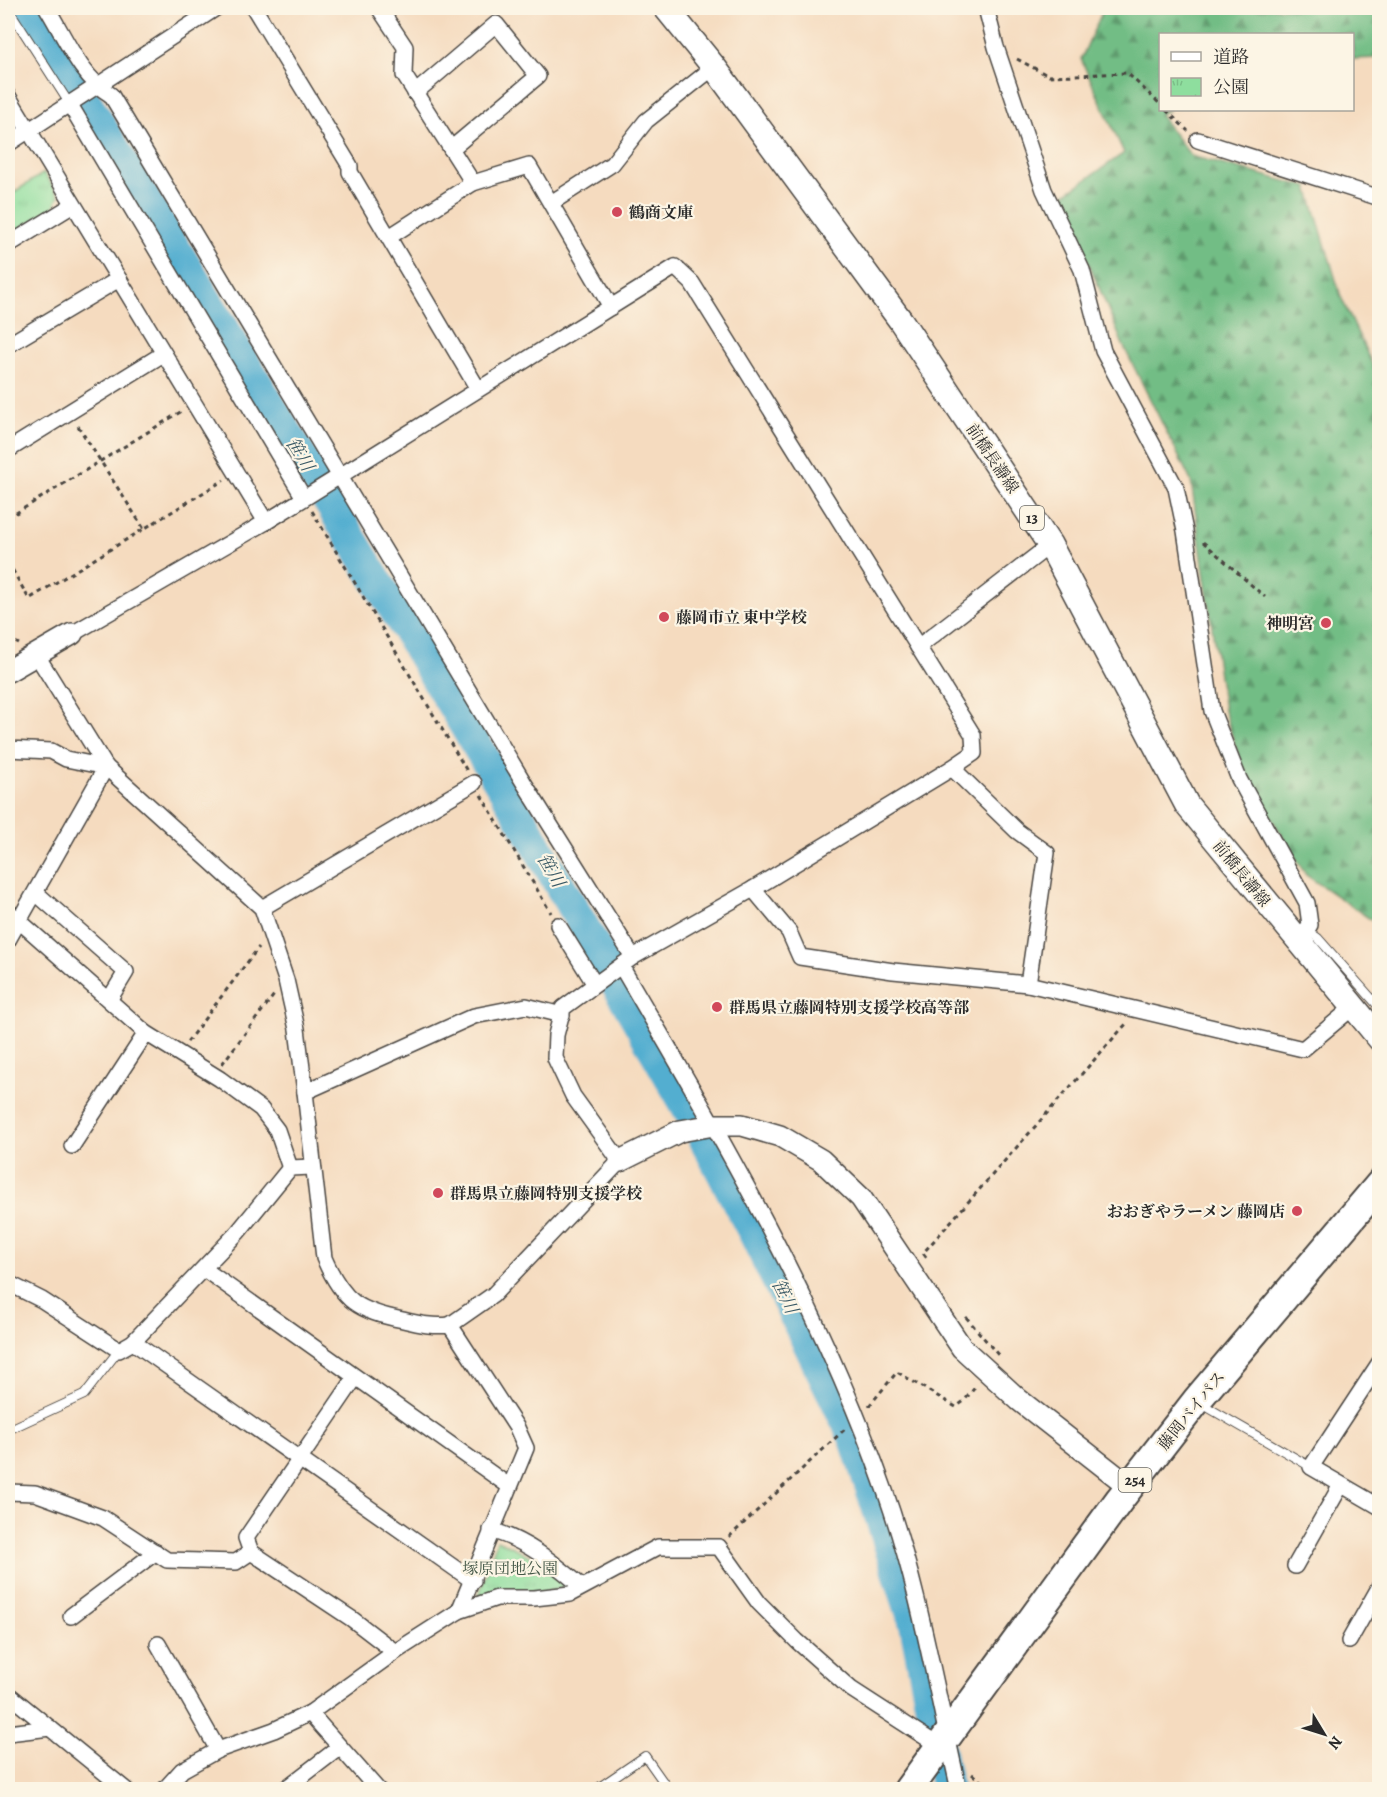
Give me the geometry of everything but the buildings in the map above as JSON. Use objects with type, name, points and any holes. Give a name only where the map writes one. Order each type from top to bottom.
[{"type":"highway","name":"藤岡バイパス","points":[[909,1787],[1130,1487],[1197,1400],[1380,1184]]},
{"type":"main road","name":"前橋長瀞線","points":[[666,8],[714,67],[901,321],[1050,544],[1187,805],[1302,935],[1352,1008],[1380,1039]]},
{"type":"street","points":[[47,8],[94,89],[111,95],[334,479],[633,957]]},
{"type":"street","points":[[8,144],[216,8]]},
{"type":"street","points":[[254,8],[478,389]]},
{"type":"street","points":[[379,8],[405,47],[404,75],[472,183]]},
{"type":"street","points":[[986,8],[996,47],[1044,190],[1082,270],[1103,351],[1176,488],[1184,526],[1212,711],[1239,779],[1307,903],[1310,925],[1302,935]]},
{"type":"street","points":[[415,93],[496,24],[538,76],[451,149]]},
{"type":"street","points":[[550,203],[612,165],[646,121],[714,67]]},
{"type":"street","points":[[8,96],[266,522]]},
{"type":"street","points":[[71,101],[307,496]]},
{"type":"street","points":[[1198,140],[1380,198]]},
{"type":"street","points":[[389,237],[472,183],[529,166],[611,307]]},
{"type":"street","points":[[8,245],[73,205]]},
{"type":"street","points":[[8,671],[266,522],[675,267],[692,283],[974,735],[974,753],[753,890],[633,957],[594,983],[563,1008],[556,1035],[555,1058],[563,1078],[620,1161]]},
{"type":"street","points":[[8,345],[119,279]]},
{"type":"street","points":[[8,450],[163,354]]},
{"type":"street","points":[[918,647],[1050,544]]},
{"type":"street","points":[[36,654],[106,767],[262,908],[286,980],[297,1029],[324,1258],[334,1281],[359,1307],[370,1313],[433,1327],[450,1325],[493,1295],[620,1161],[680,1131],[714,1125],[742,1125],[780,1136],[821,1160],[861,1198],[962,1348],[1019,1400],[1130,1487]]},
{"type":"street","points":[[8,749],[51,751],[66,759],[106,767]]},
{"type":"street","points":[[8,940],[13,916],[36,893],[106,767]]},
{"type":"street","points":[[952,768],[1017,831],[1047,853],[1028,984]]},
{"type":"street","points":[[262,908],[474,783]]},
{"type":"street","points":[[753,890],[789,932],[800,957],[893,971],[1028,984],[1302,1049],[1352,1008]]},
{"type":"street","points":[[36,893],[126,972],[109,1000]]},
{"type":"street","points":[[13,916],[146,1033],[214,1075],[261,1109],[277,1130],[290,1168]]},
{"type":"street","points":[[558,925],[594,983]]},
{"type":"street","points":[[621,966],[771,1228],[857,1420],[885,1492],[918,1604],[942,1740],[959,1790]]},
{"type":"street","points":[[304,1092],[474,1016],[526,1006],[562,1015]]},
{"type":"street","points":[[72,1146],[146,1033]]},
{"type":"street","points":[[8,1283],[42,1300],[119,1350],[133,1342],[204,1269],[238,1232],[290,1168],[312,1167]]},
{"type":"street","points":[[204,1269],[509,1486]]},
{"type":"street","points":[[450,1325],[511,1418],[526,1448],[459,1611]]},
{"type":"street","points":[[133,1342],[473,1581]]},
{"type":"street","points":[[1380,1362],[1311,1467],[1380,1507]]},
{"type":"street","points":[[355,1378],[246,1538],[251,1552],[352,1619],[395,1652]]},
{"type":"street","points":[[1295,1566],[1341,1485]]},
{"type":"street","points":[[8,1492],[35,1493],[104,1518],[167,1560],[236,1562],[251,1552]]},
{"type":"street","points":[[491,1530],[517,1538],[550,1560],[582,1587]]},
{"type":"street","points":[[165,1790],[183,1770],[218,1750],[274,1730],[310,1713],[395,1652],[459,1611],[497,1598],[534,1598],[570,1594],[658,1547],[719,1547],[759,1603],[797,1641],[851,1689],[942,1740]]},
{"type":"street","points":[[70,1616],[156,1552]]},
{"type":"street","points":[[1349,1641],[1380,1586]]},
{"type":"street","points":[[158,1644],[218,1750]]},
{"type":"street","points":[[8,1694],[126,1790]]},
{"type":"street","points":[[310,1713],[378,1790]]},
{"type":"street","points":[[8,1733],[50,1728]]},
{"type":"street","points":[[284,1790],[340,1747]]},
{"type":"lane","points":[[8,8],[71,101]]},
{"type":"lane","points":[[1302,935],[1318,938],[1380,1008]]},
{"type":"lane","points":[[8,1430],[84,1395],[119,1350]]},
{"type":"lane","points":[[1197,1400],[1213,1413],[1311,1467]]},
{"type":"lane","points":[[595,1790],[645,1756],[669,1790]]},
{"type":"path","points":[[996,47],[1049,76],[1127,73],[1159,102]]},
{"type":"path","points":[[1167,111],[1198,140]]},
{"type":"path","points":[[8,518],[194,404]]},
{"type":"path","points":[[69,412],[144,529]]},
{"type":"path","points":[[8,562],[29,599],[235,473]]},
{"type":"path","points":[[307,496],[558,925]]},
{"type":"path","points":[[1184,526],[1265,597]]},
{"type":"path","points":[[1374,653],[1380,655]]},
{"type":"path","points":[[179,1053],[269,933]]},
{"type":"path","points":[[214,1075],[286,980]]},
{"type":"path","points":[[928,1261],[923,1252],[1139,1009]]},
{"type":"path","points":[[857,1420],[897,1372],[956,1407],[964,1401],[1001,1355],[962,1313]]},
{"type":"path","points":[[719,1547],[841,1433]]},
{"type":"green space","points":[[1104,8],[1379,8],[1379,58],[1354,59],[1354,33],[1159,33],[1159,111],[1166,111],[1159,114],[1191,156],[1308,187],[1341,297],[1379,379],[1379,925],[1306,875],[1244,773],[1224,710],[1191,481],[1123,345],[1061,197],[1124,153],[1081,59]]},
{"type":"green space","points":[[44,173],[59,196],[53,209],[14,232],[8,222],[8,196]]},
{"type":"green space","name":"塚原団地公園","points":[[497,1540],[536,1560],[570,1587],[539,1593],[494,1591],[478,1598]]},
{"type":"waterway","name":"笹川","points":[[29,8],[524,823],[694,1119],[754,1233],[855,1439],[915,1624],[947,1790]]},
{"type":"place","name":"鶴商文庫","points":[[617,212]]},
{"type":"place","name":"藤岡市立 東中学校","points":[[664,617]]},
{"type":"place","name":"神明宮","points":[[1326,623]]},
{"type":"place","name":"群馬県立藤岡特別支援学校高等部","points":[[717,1007]]},
{"type":"place","name":"群馬県立藤岡特別支援学校","points":[[438,1193]]},
{"type":"place","name":"おおぎやラーメン 藤岡店","points":[[1297,1211]]}]
